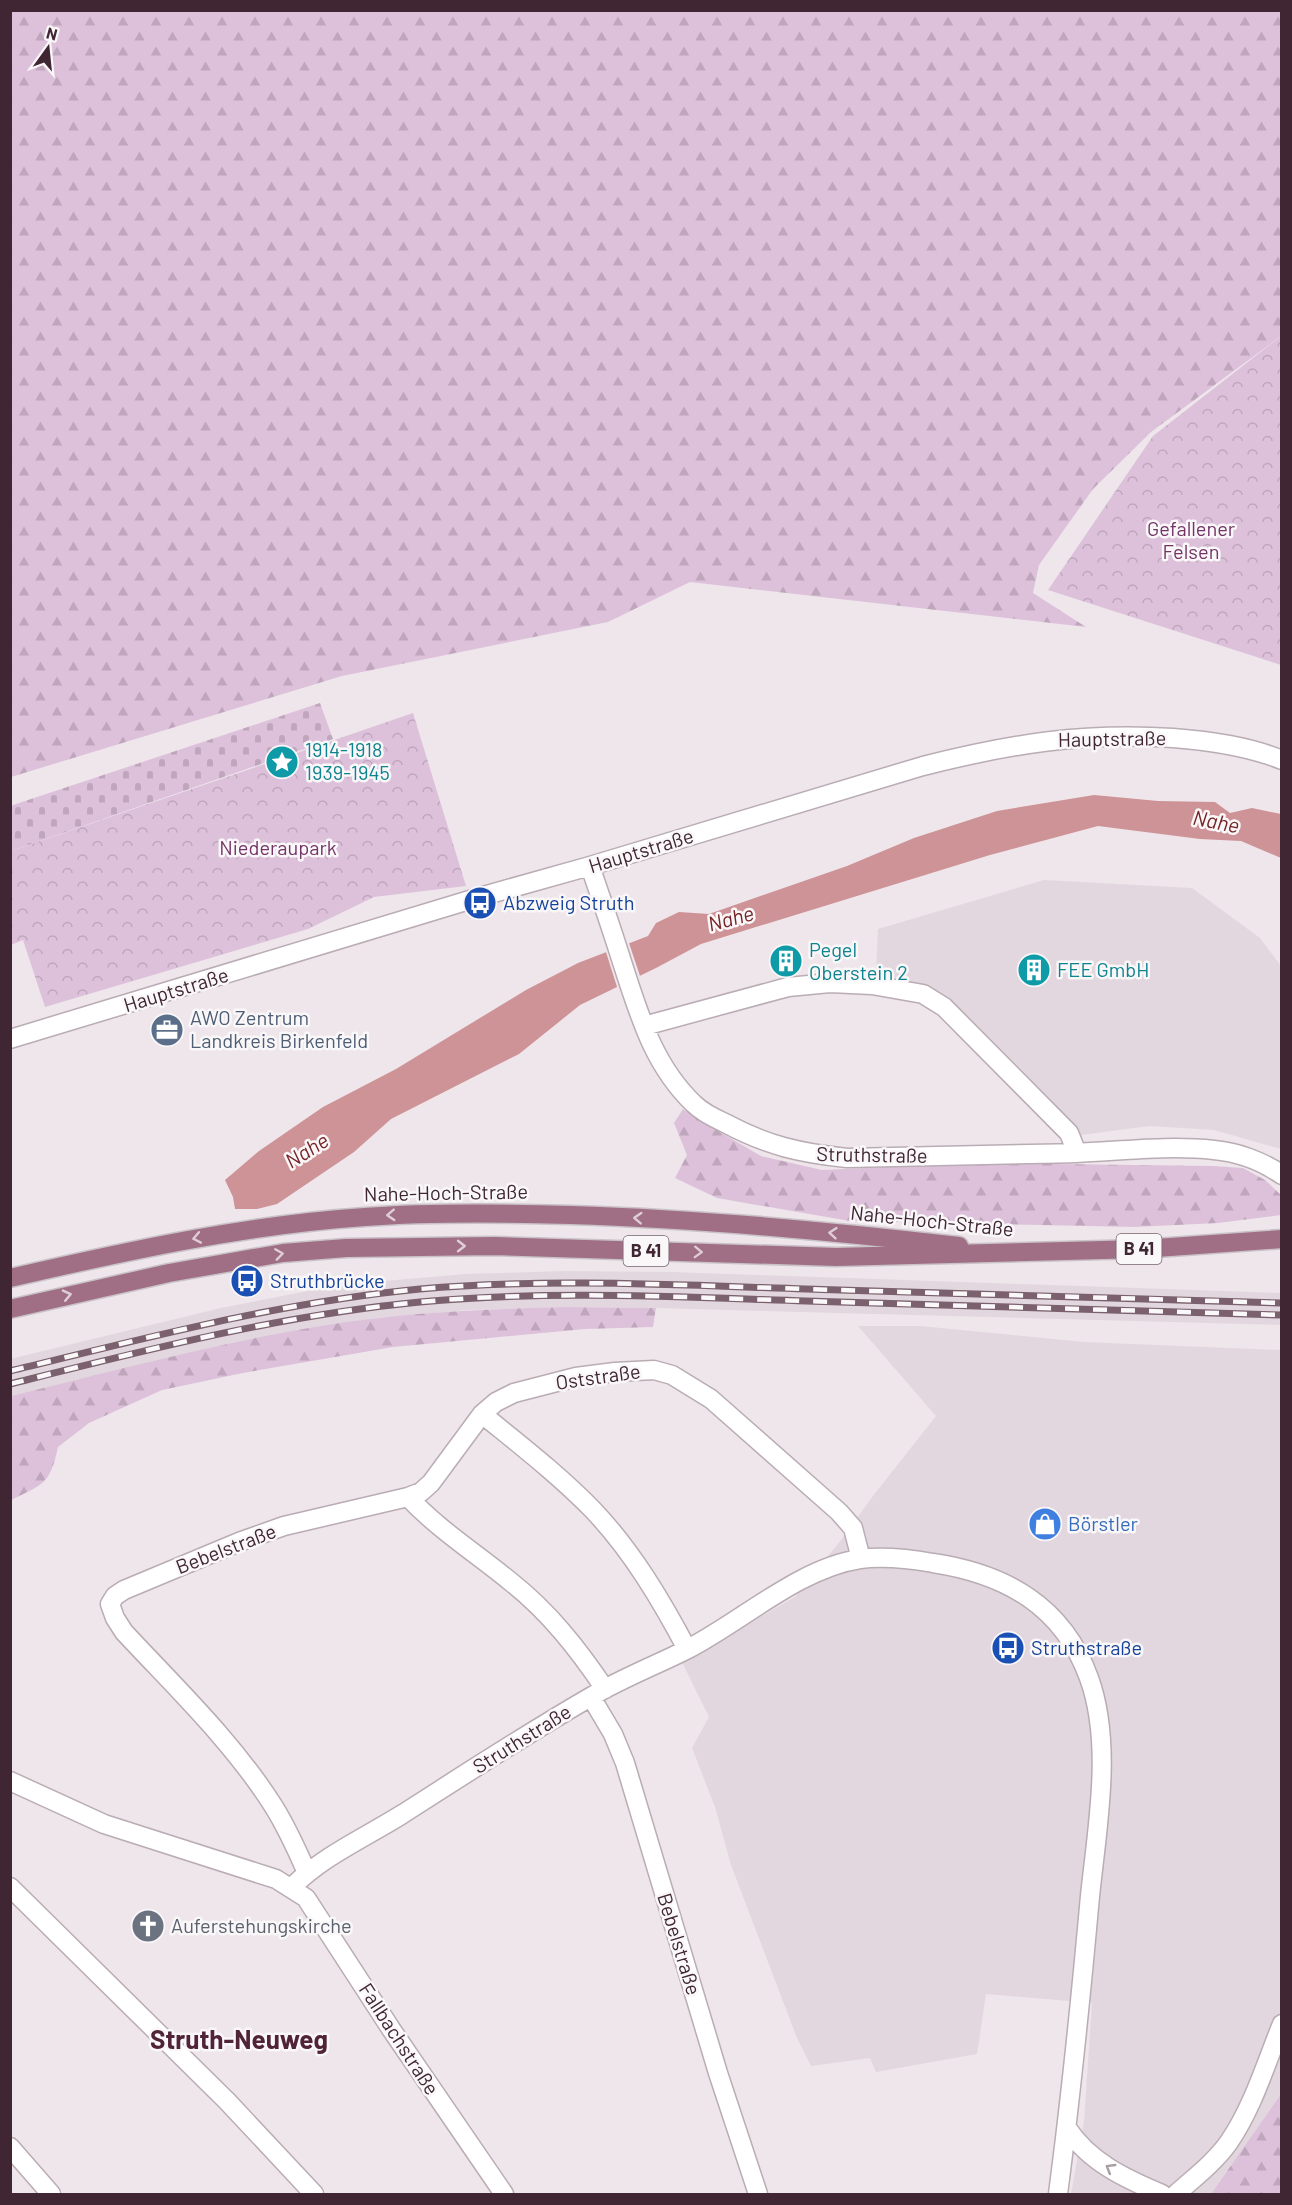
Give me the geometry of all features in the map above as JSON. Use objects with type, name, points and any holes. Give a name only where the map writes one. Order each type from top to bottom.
[{"type":"main road","name":"Nahe-Hoch-Straße","points":[[10,1278],[206,1237],[258,1229],[364,1216],[446,1213],[569,1215],[716,1222],[1021,1253]]},
{"type":"main road","name":"B 41","points":[[1021,1253],[1142,1249],[1281,1239]]},
{"type":"main road","name":"Nahe-Hoch-Straße","points":[[10,1309],[96,1288],[213,1264],[283,1253],[346,1248],[403,1245],[494,1246],[836,1257],[1021,1253]]},
{"type":"street","name":"Hauptstraße","points":[[10,1039],[923,766],[1010,746],[1068,738],[1157,737],[1217,743],[1281,760]]},
{"type":"street","name":"Struthstraße","points":[[590,866],[641,1018],[657,1058],[673,1081],[695,1105],[744,1134],[778,1147],[848,1158],[1077,1153],[1176,1147],[1215,1150],[1251,1159],[1270,1167],[1281,1175]]},
{"type":"street","points":[[641,1018],[788,987],[830,983],[872,985],[923,994],[944,1007],[1069,1133],[1077,1153]]},
{"type":"street","name":"Oststraße","points":[[408,1497],[421,1492],[431,1483],[482,1414],[496,1402],[514,1393],[576,1377],[654,1370],[672,1375],[711,1399],[839,1512],[853,1528],[861,1559]]},
{"type":"street","points":[[482,1414],[593,1510],[617,1538],[662,1603],[687,1649]]},
{"type":"street","name":"Bebelstraße","points":[[307,1872],[290,1834],[250,1772],[213,1728],[124,1632],[110,1604],[115,1596],[124,1590],[239,1542],[284,1527],[408,1497],[424,1514],[512,1582],[542,1610],[570,1640],[598,1693],[626,1763],[718,2073],[758,2194]]},
{"type":"street","name":"Struthstraße","points":[[292,1887],[307,1872],[598,1693],[687,1649],[804,1579],[831,1566],[861,1559],[889,1558],[950,1566],[986,1575],[1019,1590],[1044,1609],[1064,1631],[1079,1655],[1097,1705],[1100,1731],[1100,1784],[1077,2041],[1059,2193]]},
{"type":"street","points":[[10,1781],[104,1824],[263,1874],[292,1887]]},
{"type":"street","points":[[10,1887],[227,2101],[314,2194]]},
{"type":"street","name":"Fallbachstraße","points":[[292,1887],[316,1910],[392,2029],[504,2194]]},
{"type":"street","points":[[1176,2194],[1209,2165],[1229,2142],[1247,2109],[1281,2024]]},
{"type":"street","points":[[1067,2128],[1074,2139],[1101,2163],[1132,2181],[1162,2194]]},
{"type":"street","points":[[10,2147],[51,2194]]},
{"type":"shaded area","points":[[1044,880],[1192,888],[1260,938],[1281,966],[1281,1149],[1214,1130],[1150,1126],[1081,1135],[932,990],[876,973],[878,929]]},
{"type":"shaded area","points":[[566,1271],[672,1272],[1281,1293],[1281,1325],[656,1308],[566,1307],[468,1310],[377,1318],[276,1334],[11,1396],[10,1359],[221,1308],[318,1289],[372,1282],[466,1274]]},
{"type":"shaded area","points":[[858,1326],[920,1326],[1084,1342],[1281,1350],[1281,2093],[1211,2194],[1071,2194],[1084,2121],[1092,2003],[986,1994],[977,2054],[876,2072],[870,2058],[811,2066],[797,2038],[731,1865],[715,1807],[692,1748],[709,1717],[682,1662],[795,1597],[936,1416]]},
{"type":"green space","points":[[11,10],[1281,11],[1281,336],[1151,432],[1093,489],[1039,565],[1033,593],[1086,627],[690,582],[608,622],[342,676],[11,777]]},
{"type":"green space","name":"Gefallener Felsen","points":[[1281,336],[1281,665],[1048,590],[1153,436]]},
{"type":"green space","points":[[320,703],[333,739],[11,851],[10,806]]},
{"type":"green space","name":"Niederaupark","points":[[413,713],[466,886],[374,897],[308,929],[45,1007],[23,940],[11,945],[11,851]]},
{"type":"green space","points":[[683,1109],[761,1156],[822,1170],[978,1163],[1243,1168],[1265,1180],[1281,1195],[1281,1215],[1218,1223],[1134,1227],[850,1221],[717,1198],[675,1178],[687,1155],[674,1123]]},
{"type":"green space","points":[[566,1307],[656,1308],[653,1327],[585,1329],[393,1347],[243,1373],[162,1390],[89,1423],[58,1447],[52,1469],[44,1481],[11,1500],[11,1396],[204,1349],[351,1321],[412,1314]]},
{"type":"green space","points":[[1281,2093],[1281,2194],[1211,2194],[1280,2095]]},
{"type":"water","name":"Nahe","points":[[1094,795],[1158,801],[1215,802],[1230,813],[1252,808],[1281,814],[1281,858],[1241,841],[1200,839],[1098,826],[990,855],[701,944],[580,1005],[519,1054],[391,1119],[354,1152],[277,1204],[257,1209],[235,1209],[233,1197],[225,1180],[259,1151],[323,1107],[396,1069],[526,990],[578,963],[648,936],[656,923],[679,912],[709,914],[847,866],[914,838],[997,811]]},
{"type":"pier","points":[[628,940],[641,979],[618,990],[605,949]]},
{"type":"railway","points":[[10,1371],[265,1312],[368,1295],[468,1286],[564,1283],[661,1284],[1282,1303]]},
{"type":"railway","points":[[10,1384],[265,1325],[368,1308],[468,1298],[564,1295],[661,1296],[1282,1315]]},
{"type":"place","name":"1914-1918 1939-1945","points":[[282,762]]},
{"type":"place","name":"Abzweig Struth","points":[[480,903]]},
{"type":"place","name":"Pegel Oberstein 2","points":[[786,961]]},
{"type":"place","name":"FEE GmbH","points":[[1034,970]]},
{"type":"place","name":"AWO Zentrum Landkreis Birkenfeld","points":[[167,1030]]},
{"type":"place","name":"Struthbrücke","points":[[247,1281]]},
{"type":"place","name":"Börstler","points":[[1045,1524]]},
{"type":"place","name":"Struthstraße","points":[[1008,1648]]},
{"type":"place","name":"Auferstehungskirche","points":[[148,1926]]},
{"type":"district","name":"Struth-Neuweg","points":[[239,2040]]}]
